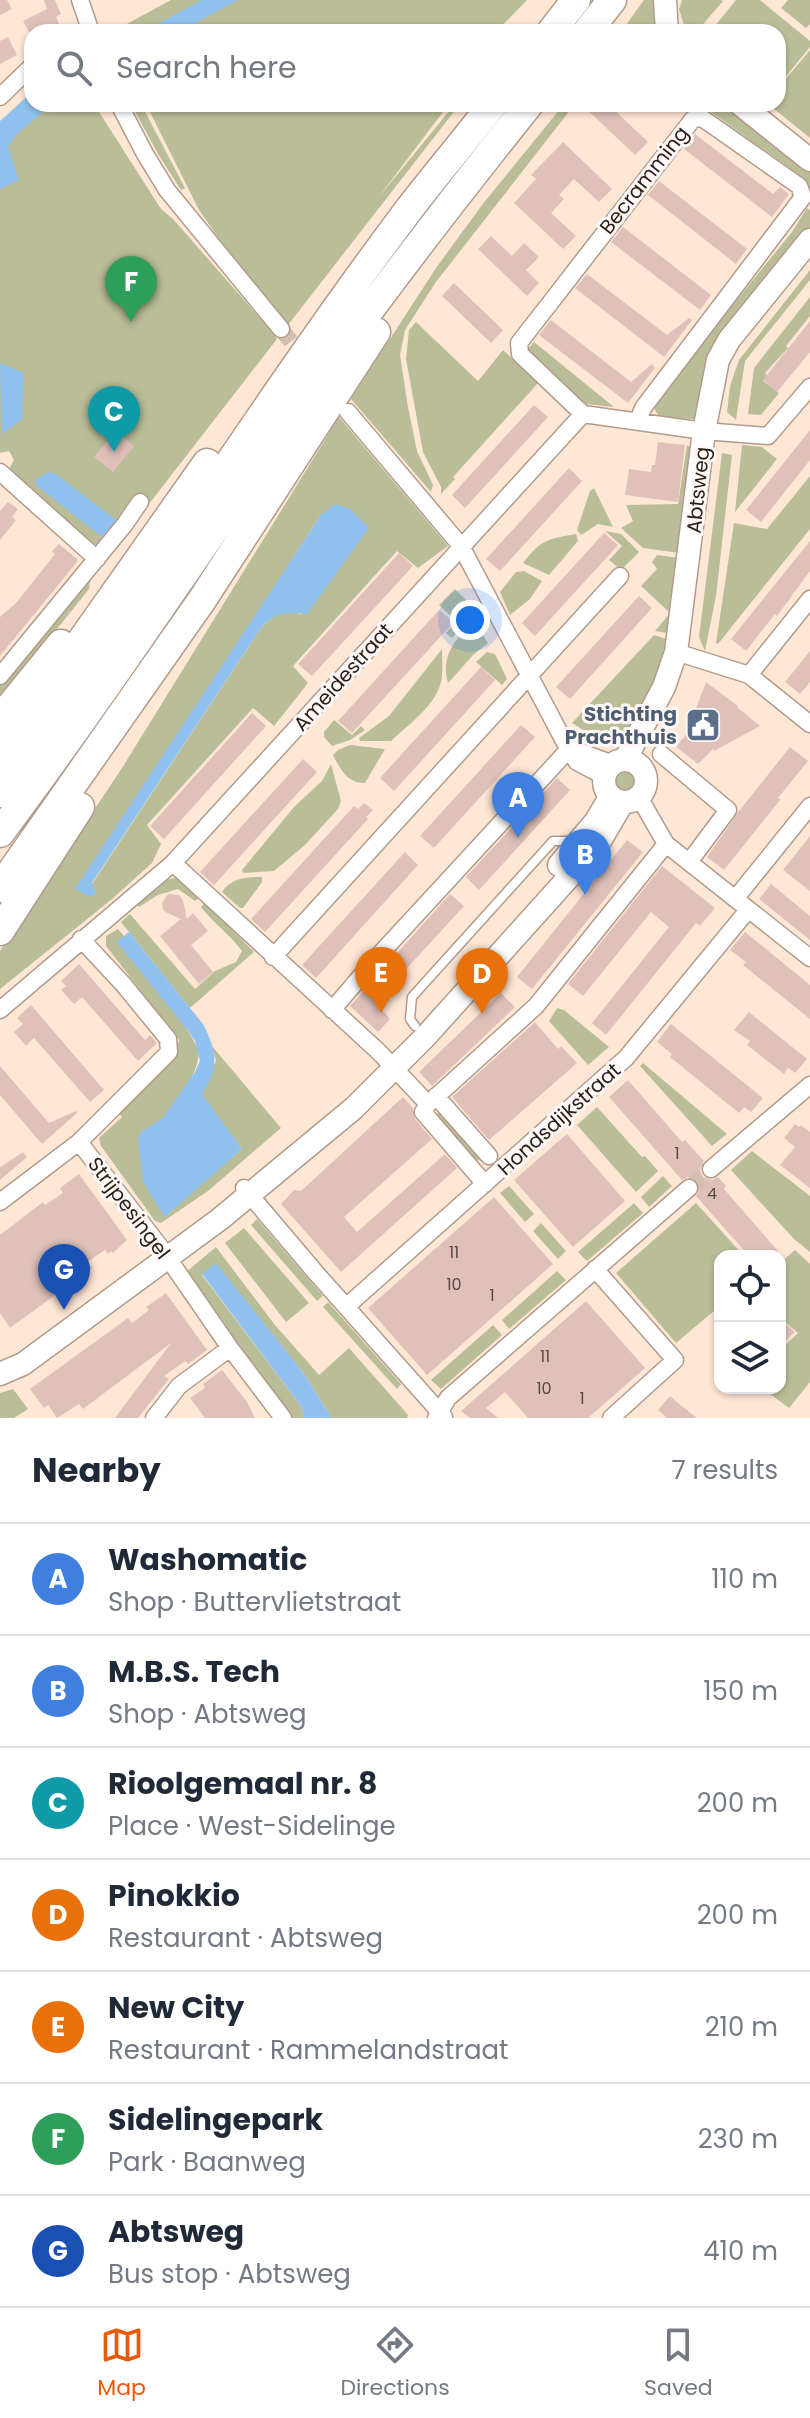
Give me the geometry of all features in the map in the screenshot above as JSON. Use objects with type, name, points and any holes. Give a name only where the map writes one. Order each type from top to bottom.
[{"type":"highway","points":[[557,24],[576,0]]},
{"type":"highway","points":[[593,24],[612,0]]},
{"type":"highway","points":[[0,793],[75,690],[279,391],[410,208],[487,112]]},
{"type":"highway","points":[[0,833],[66,745],[301,405],[424,235],[523,112]]},
{"type":"highway","points":[[0,756],[322,304],[410,208]]},
{"type":"highway","points":[[0,888],[202,600],[381,324],[424,235]]},
{"type":"highway","points":[[0,719],[51,655],[132,568]]},
{"type":"highway","points":[[0,931],[112,756],[202,600]]},
{"type":"street","points":[[80,0],[88,24]]},
{"type":"street","points":[[665,0],[666,24]]},
{"type":"street","points":[[0,97],[24,74]]},
{"type":"street","points":[[123,112],[167,190],[281,329]]},
{"type":"street","points":[[750,112],[810,160]]},
{"type":"street","name":"Becramming","points":[[583,414],[520,354],[519,343],[693,119],[702,118],[799,186],[803,197],[643,408],[638,421]]},
{"type":"street","name":"Abtsweg","points":[[391,1063],[415,1026],[580,842],[622,780],[682,680],[712,432],[716,368],[722,353],[810,240]]},
{"type":"street","name":"Abtsweg","points":[[712,432],[727,378],[739,352],[810,262]]},
{"type":"street","points":[[583,414],[712,432],[772,435],[810,387]]},
{"type":"street","points":[[348,412],[461,546],[564,741],[570,748],[622,780],[666,844],[810,958]]},
{"type":"street","name":"Ameidestraat","points":[[0,1010],[173,863],[583,414]]},
{"type":"street","points":[[0,472],[97,559]]},
{"type":"street","points":[[0,676],[140,502]]},
{"type":"street","points":[[273,957],[620,576]]},
{"type":"street","points":[[749,675],[810,599]]},
{"type":"street","points":[[683,654],[749,675],[810,724]]},
{"type":"street","points":[[332,1010],[570,748]]},
{"type":"street","points":[[661,754],[728,810],[689,862]]},
{"type":"street","name":"Abtsweg","points":[[0,1374],[23,1364],[354,1108],[391,1063],[597,846],[622,780]]},
{"type":"street","name":"Hondsdijkstraat","points":[[347,1306],[626,1058],[742,904],[810,806]]},
{"type":"street","points":[[485,1184],[423,1112],[432,1100],[536,1006],[666,844]]},
{"type":"street","points":[[173,863],[489,1156]]},
{"type":"street","name":"Strijpesingel","points":[[81,939],[123,984],[170,1045],[165,1058],[79,1142],[164,1252],[283,1418]]},
{"type":"street","points":[[711,1169],[810,1085]]},
{"type":"street","points":[[0,1202],[79,1142]]},
{"type":"street","points":[[247,1191],[440,1416],[448,1398],[689,1188]]},
{"type":"street","name":"Abtsweg","points":[[0,1358],[16,1351],[164,1252]]},
{"type":"street","points":[[595,1269],[675,1360],[611,1418]]},
{"type":"street","points":[[154,1418],[179,1386],[230,1348]]},
{"type":"green space","points":[[171,0],[527,0],[504,24],[127,24]]},
{"type":"green space","points":[[644,0],[659,0],[660,24],[627,24]]},
{"type":"green space","points":[[682,0],[723,1],[703,24],[684,24],[679,9]]},
{"type":"green space","points":[[736,0],[760,0],[810,41],[810,47],[786,76],[786,24],[716,24]]},
{"type":"green space","points":[[788,0],[810,0],[810,24],[806,28],[781,8]]},
{"type":"green space","points":[[810,50],[810,138],[778,112],[786,112],[786,78]]},
{"type":"green space","points":[[31,112],[99,112],[161,209],[267,326],[273,317],[199,210],[150,112],[443,112],[378,198],[448,112],[454,112],[288,325],[285,322],[275,336],[277,339],[142,513],[100,534],[102,537],[96,545],[14,485],[10,467],[14,460],[9,451],[0,453],[0,141]]},
{"type":"green space","points":[[135,112],[145,112],[185,188],[181,190]]},
{"type":"green space","points":[[558,112],[569,112],[436,282],[405,330],[400,355],[408,407],[417,451],[433,485],[431,492],[351,399],[436,268],[482,205]]},
{"type":"green space","points":[[711,112],[739,112],[810,169],[810,203],[799,181],[802,177]]},
{"type":"green space","points":[[807,208],[810,210],[810,231],[724,338],[695,419],[660,418],[655,403],[792,232]]},
{"type":"green space","points":[[810,270],[810,280],[745,361],[736,420],[727,412],[730,386],[739,360]]},
{"type":"green space","points":[[810,297],[810,316],[786,346],[788,348],[765,373],[767,375],[763,381],[779,393],[761,415],[748,414],[754,368]]},
{"type":"green space","points":[[416,322],[478,381],[503,350],[538,383],[441,494],[441,487],[423,452],[406,359],[409,330]]},
{"type":"green space","points":[[534,342],[614,407],[586,404],[529,356],[527,350]]},
{"type":"green space","points":[[339,417],[448,546],[418,568],[397,551],[293,666],[308,683],[274,726],[253,708],[147,825],[161,844],[152,863],[0,989],[0,951],[122,768]],"holes":[[[321,515],[302,614],[280,614],[261,628],[92,884],[96,893],[76,889]]]},
{"type":"green space","points":[[687,445],[692,449],[680,553],[643,548],[621,528],[633,521],[626,505],[678,504]]},
{"type":"green space","points":[[742,445],[762,447],[777,459],[735,512]]},
{"type":"green space","points":[[722,453],[732,455],[716,596],[705,651],[699,637]]},
{"type":"green space","points":[[810,476],[810,529],[716,643],[734,523],[767,529]]},
{"type":"green space","points":[[594,488],[613,527],[598,524],[581,535],[577,530],[590,491]]},
{"type":"green space","points":[[605,531],[621,534],[639,552],[621,570],[609,560],[622,546]]},
{"type":"green space","points":[[576,534],[578,541],[549,575],[523,563],[545,542]]},
{"type":"green space","points":[[657,555],[679,558],[668,633],[655,631],[670,613],[641,586],[657,569],[652,562]]},
{"type":"green space","points":[[92,571],[89,589],[0,700],[0,686]]},
{"type":"green space","points":[[524,571],[542,581],[530,599],[510,615],[500,592],[516,572]]},
{"type":"green space","points":[[455,589],[476,610],[452,638],[446,633],[456,621],[439,605]]},
{"type":"green space","points":[[474,621],[488,643],[448,683],[446,665],[451,649]]},
{"type":"green space","points":[[654,635],[666,639],[659,671],[629,730],[599,740],[572,723]]},
{"type":"green space","points":[[442,649],[441,684],[425,710],[391,741],[360,741],[359,738],[389,716]]},
{"type":"green space","points":[[487,652],[495,654],[507,679],[502,685],[476,662]]},
{"type":"green space","points":[[334,720],[352,735],[361,726],[365,730],[350,740],[332,746],[324,737],[324,732]]},
{"type":"green space","points":[[350,745],[385,749],[365,783],[349,778],[333,755]]},
{"type":"green space","points":[[331,764],[341,801],[338,809],[305,845],[274,871],[243,873],[242,870],[294,807],[322,781]]},
{"type":"green space","points":[[626,770],[634,773],[637,781],[634,789],[626,792],[618,789],[615,781],[618,773]]},
{"type":"green space","points":[[179,877],[200,897],[195,901],[178,889],[158,895],[139,907],[136,904],[165,880]]},
{"type":"green space","points":[[262,877],[262,882],[243,908],[222,892],[234,881]]},
{"type":"green space","points":[[205,902],[254,952],[190,1008],[121,922],[130,914],[195,989],[215,971],[236,962],[242,951],[201,907]]},
{"type":"green space","points":[[118,929],[124,936],[118,943],[175,1013],[198,1051],[196,1067],[180,1098],[167,1115],[140,1133],[165,1216],[242,1149],[201,1094],[216,1061],[212,1046],[281,1128],[208,1191],[161,1223],[155,1221],[101,1146],[99,1138],[122,1117],[119,1113],[174,1058],[179,1040],[106,946],[106,936]]},
{"type":"green space","points":[[557,1008],[564,1010],[609,1047],[588,1065],[549,1021]]},
{"type":"green space","points":[[643,1063],[727,1134],[712,1146],[640,1066]]},
{"type":"green space","points":[[597,1107],[658,1171],[636,1192],[577,1125]]},
{"type":"green space","points":[[443,1108],[485,1154],[474,1164],[433,1118]]},
{"type":"green space","points":[[752,1151],[810,1196],[810,1252],[794,1239],[731,1170]]},
{"type":"green space","points":[[663,1176],[672,1186],[649,1207],[641,1197]]},
{"type":"green space","points":[[509,1186],[534,1214],[525,1222],[500,1193]]},
{"type":"green space","points":[[634,1203],[643,1213],[587,1261],[578,1252]]},
{"type":"green space","points":[[696,1203],[739,1250],[714,1250],[714,1311],[676,1343],[616,1273]]},
{"type":"green space","points":[[257,1219],[323,1296],[317,1301],[251,1225]]},
{"type":"green space","points":[[541,1223],[566,1251],[558,1259],[533,1231]]},
{"type":"green space","points":[[244,1228],[309,1303],[286,1322],[225,1243]]},
{"type":"green space","points":[[216,1247],[275,1325],[319,1375],[349,1348],[408,1415],[407,1418],[332,1418],[302,1371],[216,1264],[202,1275],[301,1406],[304,1418],[289,1418],[186,1272]]},
{"type":"green space","points":[[795,1250],[810,1264],[810,1382],[789,1408],[770,1394],[786,1394],[786,1344],[798,1333],[786,1323],[786,1258]]},
{"type":"green space","points":[[557,1271],[566,1280],[509,1329],[502,1320]]},
{"type":"green space","points":[[328,1302],[401,1384],[397,1389],[323,1307]]},
{"type":"green space","points":[[493,1325],[502,1335],[441,1389],[431,1380]]},
{"type":"green space","points":[[13,1389],[28,1409],[14,1418],[0,1418],[0,1393]]},
{"type":"water","points":[[202,0],[238,0],[194,24],[158,24]]},
{"type":"water","points":[[24,99],[24,112],[43,112],[16,135],[8,147],[19,180],[0,189],[0,121]]},
{"type":"water","points":[[0,363],[24,373],[22,419],[2,434]]},
{"type":"water","points":[[48,472],[56,474],[116,520],[102,537],[36,485],[35,480]]},
{"type":"water","points":[[335,504],[350,509],[369,528],[307,614],[282,614],[261,628],[92,883],[96,893],[90,897],[75,889],[321,515]]},
{"type":"water","points":[[129,932],[203,1024],[214,1052],[214,1068],[202,1094],[242,1149],[165,1217],[143,1182],[138,1139],[140,1133],[163,1118],[200,1061],[195,1041],[189,1032],[117,942]]},
{"type":"water","points":[[216,1263],[302,1371],[332,1418],[304,1418],[301,1406],[202,1274]]},
{"type":"building","points":[[0,0],[7,0],[12,9],[0,15]]},
{"type":"building","points":[[44,0],[55,0],[61,14],[56,17],[59,24],[25,24],[23,21],[47,9]]},
{"type":"building","points":[[8,37],[17,55],[0,64],[0,41]]},
{"type":"building","points":[[589,112],[616,112],[648,142],[635,155]]},
{"type":"building","points":[[695,134],[773,194],[780,187],[789,194],[772,217],[684,149]]},
{"type":"building","points":[[563,142],[612,189],[599,202],[574,179],[559,195],[564,199],[551,213],[576,236],[563,249],[514,203],[536,179],[531,175]]},
{"type":"building","points":[[659,181],[747,249],[736,264],[648,195]]},
{"type":"building","points":[[623,227],[711,295],[700,310],[611,242]]},
{"type":"building","points":[[491,236],[512,256],[524,243],[539,257],[526,270],[539,283],[527,296],[478,249]]},
{"type":"building","points":[[587,274],[667,335],[689,318],[692,320],[664,357],[575,288]]},
{"type":"building","points":[[454,283],[503,330],[491,343],[442,296]]},
{"type":"building","points":[[551,320],[631,382],[652,364],[655,368],[628,403],[539,335]]},
{"type":"building","points":[[810,321],[810,352],[777,392],[763,380]]},
{"type":"building","points":[[534,405],[548,417],[465,508],[452,495]]},
{"type":"building","points":[[810,430],[810,460],[761,522],[746,510]]},
{"type":"building","points":[[115,431],[134,446],[113,472],[94,457]]},
{"type":"building","points":[[658,442],[685,445],[678,502],[625,495],[629,469],[651,472]]},
{"type":"building","points":[[569,468],[582,481],[500,571],[486,559]]},
{"type":"building","points":[[8,502],[18,509],[12,517],[16,520],[0,540],[0,511]]},
{"type":"building","points":[[604,533],[618,545],[535,636],[522,623]]},
{"type":"building","points":[[810,541],[810,571],[746,651],[731,639]]},
{"type":"building","points":[[59,544],[77,562],[0,656],[0,617],[17,602],[55,554],[52,551]]},
{"type":"building","points":[[399,553],[413,566],[312,676],[298,664]]},
{"type":"building","points":[[639,596],[652,608],[570,699],[556,687]]},
{"type":"building","points":[[439,610],[454,622],[352,733],[338,721]]},
{"type":"building","points":[[810,651],[810,682],[800,694],[785,682]]},
{"type":"building","points":[[481,667],[495,680],[394,791],[380,778]]},
{"type":"building","points":[[706,682],[760,726],[713,749],[698,764],[676,747],[701,716],[695,711]]},
{"type":"building","points":[[252,713],[266,726],[164,839],[150,826]]},
{"type":"building","points":[[521,725],[535,737],[434,848],[420,836]]},
{"type":"building","points":[[790,747],[808,761],[724,870],[707,857]]},
{"type":"building","points":[[303,759],[317,772],[214,885],[200,872]]},
{"type":"building","points":[[557,778],[570,790],[479,890],[466,877]]},
{"type":"building","points":[[364,803],[373,810],[366,817],[368,819],[265,932],[251,919],[354,806],[358,809]]},
{"type":"building","points":[[810,836],[810,891],[783,870]]},
{"type":"building","points":[[627,840],[643,852],[532,989],[517,977]]},
{"type":"building","points":[[405,852],[418,865],[316,978],[302,965]]},
{"type":"building","points":[[662,866],[715,908],[700,926],[696,923],[606,1035],[592,1023],[669,927],[651,912],[583,996],[568,984]]},
{"type":"building","points":[[771,884],[810,916],[810,940],[759,899]]},
{"type":"building","points":[[168,894],[179,895],[187,919],[193,913],[208,931],[191,945],[213,972],[199,984],[160,936],[181,919],[163,909],[162,903]]},
{"type":"building","points":[[450,894],[464,906],[376,1002],[390,1019],[378,1032],[350,1006]]},
{"type":"building","points":[[745,932],[810,985],[810,1019],[743,965],[746,962],[730,950]]},
{"type":"building","points":[[79,964],[145,1040],[150,1035],[157,1043],[138,1061],[82,997],[74,1004],[61,990],[66,986],[61,981]]},
{"type":"building","points":[[501,993],[515,1007],[432,1086],[419,1072]]},
{"type":"building","points":[[31,1005],[104,1090],[90,1102],[34,1038],[26,1046],[14,1032],[23,1024],[17,1018]]},
{"type":"building","points":[[749,1012],[807,1059],[795,1073],[788,1068],[784,1074],[747,1045],[750,1041],[734,1030]]},
{"type":"building","points":[[535,1022],[558,1049],[561,1046],[577,1063],[489,1140],[452,1097]]},
{"type":"building","points":[[671,1024],[763,1098],[751,1112],[744,1107],[739,1113],[670,1057],[672,1054],[657,1042]]},
{"type":"building","points":[[0,1066],[49,1123],[77,1113],[42,1144],[0,1095]]},
{"type":"building","points":[[628,1080],[682,1142],[685,1140],[704,1161],[700,1170],[703,1177],[712,1180],[718,1177],[726,1186],[724,1189],[777,1250],[744,1250],[696,1196],[700,1187],[697,1180],[688,1177],[682,1180],[609,1097]]},
{"type":"building","points":[[403,1097],[413,1108],[415,1119],[432,1139],[344,1217],[357,1232],[445,1154],[457,1168],[341,1272],[281,1204],[294,1190],[301,1191]]},
{"type":"building","points":[[795,1124],[810,1132],[810,1188],[780,1165],[795,1147],[784,1138]]},
{"type":"building","points":[[567,1134],[625,1201],[573,1247],[514,1180]]},
{"type":"building","points":[[23,1152],[27,1157],[0,1180],[0,1167]]},
{"type":"building","points":[[79,1174],[127,1240],[113,1253],[108,1254],[105,1250],[87,1262],[92,1268],[10,1328],[0,1313],[0,1235],[43,1202],[45,1205],[63,1193],[60,1188]]},
{"type":"building","points":[[494,1197],[553,1264],[427,1375],[368,1308]]},
{"type":"building","points":[[166,1293],[207,1350],[164,1376],[169,1379],[138,1418],[115,1418],[171,1343],[83,1409],[79,1404],[57,1418],[48,1405],[44,1408],[30,1389],[128,1318],[132,1323],[149,1310],[146,1307]]},
{"type":"building","points":[[586,1301],[645,1368],[588,1418],[528,1418],[505,1392],[486,1408],[498,1418],[470,1418],[461,1411]]},
{"type":"building","points":[[786,1324],[795,1332],[786,1340]]},
{"type":"building","points":[[222,1370],[247,1402],[255,1418],[205,1418],[190,1398]]},
{"type":"building","points":[[670,1396],[697,1418],[667,1418],[658,1410]]},
{"type":"tunnel","points":[[281,329],[305,359]]},
{"type":"tunnel","points":[[689,1188],[711,1169]]},
{"type":"place","name":"Sidelingepark","points":[[131,322]]},
{"type":"place","name":"Rioolgemaal nr. 8","points":[[114,452]]},
{"type":"place","name":"Stichting Prachthuis","points":[[703,725]]},
{"type":"place","name":"Washomatic","points":[[518,838]]},
{"type":"place","name":"M.B.S. Tech","points":[[585,895]]},
{"type":"place","name":"New City","points":[[381,1013]]},
{"type":"place","name":"Pinokkio","points":[[482,1014]]},
{"type":"place","name":"Abtsweg","points":[[64,1310]]}]
